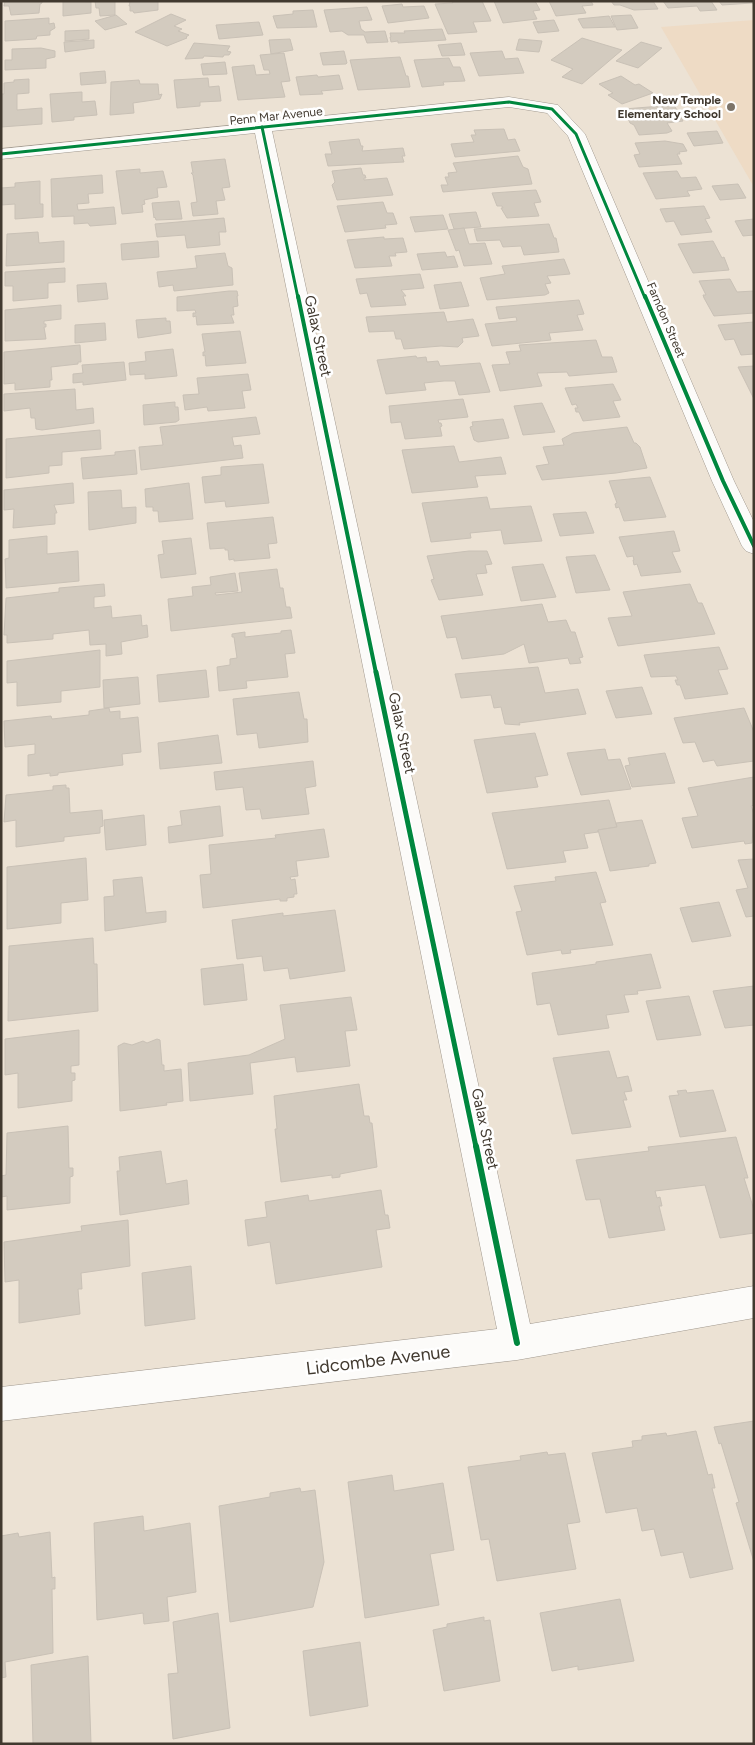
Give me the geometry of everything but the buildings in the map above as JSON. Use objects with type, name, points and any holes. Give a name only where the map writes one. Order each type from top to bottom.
[{"type":"street","name":"Penn Mar Avenue","points":[[1,154],[509,102],[552,109]]},
{"type":"street","name":"Farndon Street","points":[[552,109],[576,134],[724,481],[754,546]]},
{"type":"street","name":"Galax Street","points":[[262,127],[517,1343]]},
{"type":"street","name":"Lidcombe Avenue","points":[[1,1404],[517,1343],[754,1302]]},
{"type":"shaded area","name":"New Temple Elementary School","points":[[754,20],[754,187],[661,27]]},
{"type":"cycle path","points":[[1,154],[509,102],[552,109],[576,134],[723,481],[754,546]]},
{"type":"cycle path","points":[[262,127],[517,1343]]},
{"type":"place","name":"New Temple Elementary School","points":[[731,107]]}]
